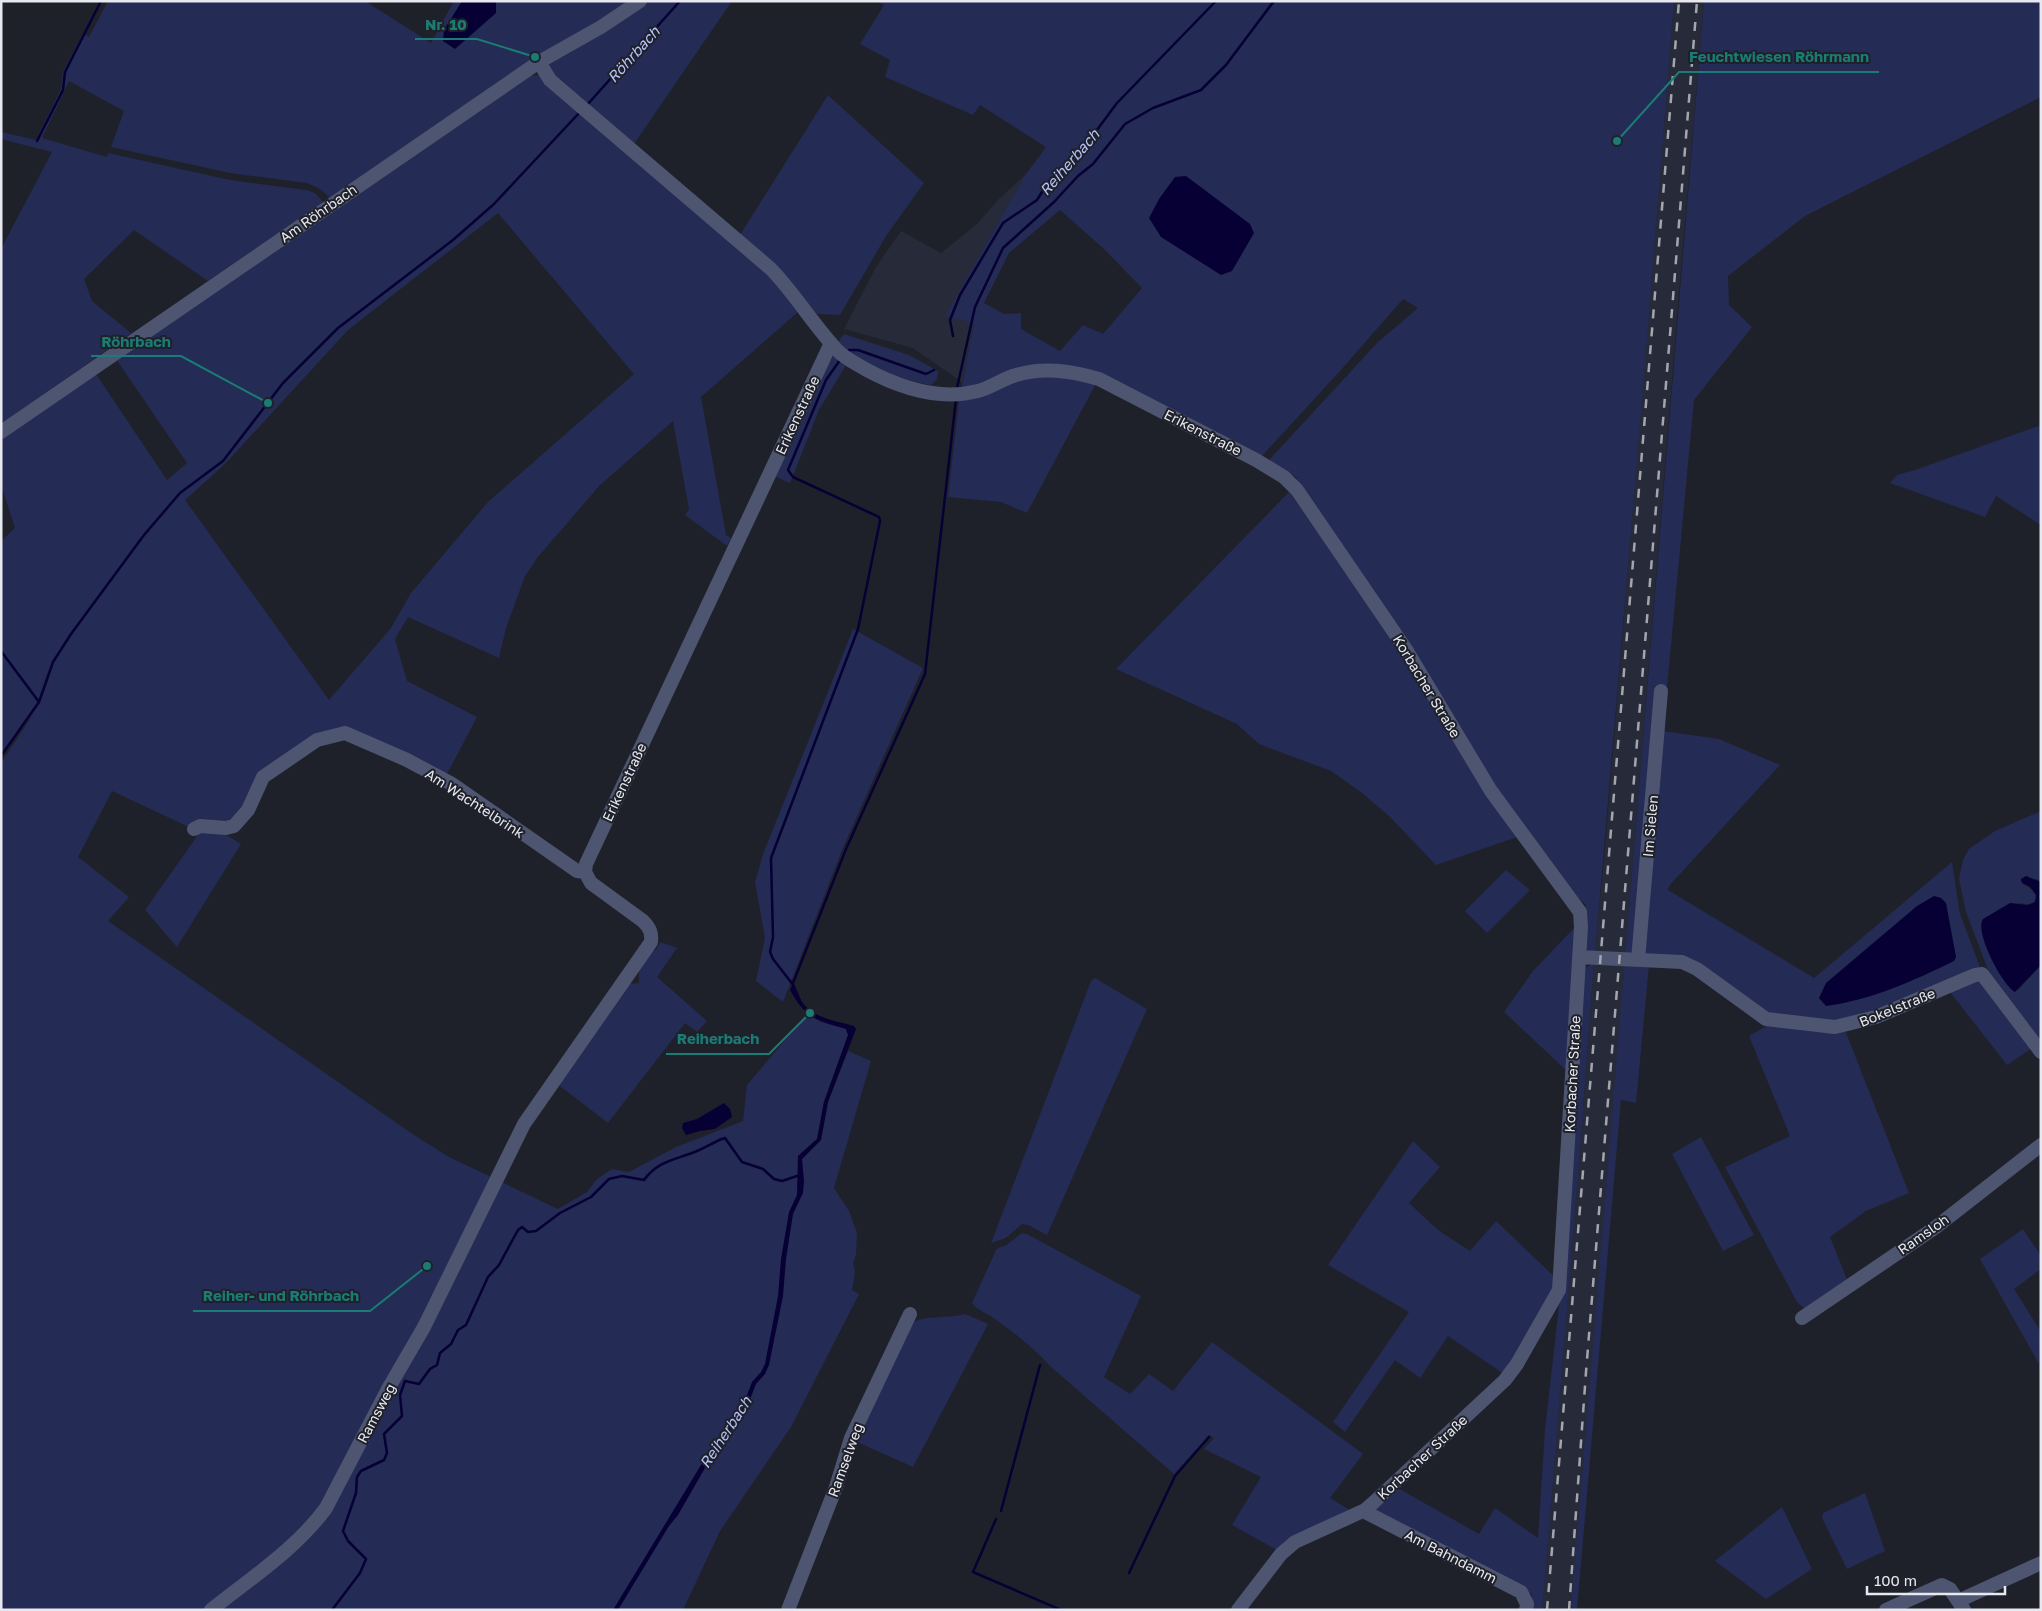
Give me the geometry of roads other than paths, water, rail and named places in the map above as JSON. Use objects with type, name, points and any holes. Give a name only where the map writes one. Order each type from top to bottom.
[{"type":"street","name":"Am Röhrbach","points":[[1,432],[539,62],[601,28],[640,1]]},
{"type":"street","name":"Erikenstraße","points":[[539,62],[550,80],[771,269],[783,281],[834,347],[850,360],[880,377],[925,392],[958,393],[977,391],[1025,373],[1047,370],[1075,372],[1100,379],[1256,460],[1292,484]]},
{"type":"street","name":"Erikenstraße","points":[[585,872],[586,864],[834,347]]},
{"type":"street","name":"Korbacher Straße","points":[[1238,1610],[1281,1554],[1295,1542],[1365,1510],[1505,1380],[1517,1364],[1559,1290],[1581,927],[1580,912],[1576,905],[1498,803],[1407,651],[1292,484]]},
{"type":"street","name":"Im Sielen","points":[[1638,960],[1662,691]]},
{"type":"street","name":"Am Wachtelbrink","points":[[194,829],[200,826],[226,828],[234,826],[248,810],[263,777],[317,740],[345,733],[408,760],[452,784],[577,871],[585,872]]},
{"type":"street","name":"Ramsweg","points":[[211,1610],[297,1541],[314,1525],[326,1508],[388,1389],[424,1327],[524,1124],[651,942],[652,934],[643,921],[591,883],[585,872]]},
{"type":"street","name":"Bokelstraße","points":[[1579,958],[1687,964],[1697,968],[1766,1019],[1835,1027],[1876,1017],[1975,975],[1982,974],[2041,1052]]},
{"type":"street","name":"Ramsloh","points":[[1802,1318],[1936,1227],[2041,1145]]},
{"type":"street","name":"Ramselweg","points":[[788,1610],[836,1487],[851,1438],[910,1314]]},
{"type":"street","name":"Am Bahndamm","points":[[1365,1510],[1367,1513],[1521,1592],[1527,1604],[1526,1610]]},
{"type":"street","points":[[1886,1610],[1942,1585],[1948,1587],[1961,1606],[2041,1563]]},
{"type":"waterway","points":[[37,141],[63,90],[65,72],[101,1]]},
{"type":"waterway","name":"Röhrbach","points":[[587,105],[680,1]]},
{"type":"waterway","name":"Reiherbach","points":[[953,336],[950,320],[960,295],[1003,223],[1037,200],[1047,184],[1085,146],[1117,103],[1216,1]]},
{"type":"waterway","points":[[957,388],[975,307],[1003,248],[1093,164],[1125,124],[1153,108],[1201,90],[1226,65],[1274,1]]},
{"type":"waterway","name":"Röhrbach","points":[[1,756],[39,702],[53,662],[71,634],[144,535],[180,493],[223,461],[283,383],[338,328],[453,240],[494,204],[580,112]]},
{"type":"waterway","points":[[847,352],[849,350],[858,350],[926,374],[934,370]]},
{"type":"waterway","points":[[794,986],[773,959],[770,952],[773,937],[771,858],[858,629],[880,521],[879,517],[793,477],[788,470],[826,380],[840,360]]},
{"type":"waterway","points":[[793,983],[846,849],[925,674],[956,399]]},
{"type":"waterway","points":[[1,651],[39,702]]},
{"type":"waterway","points":[[332,1610],[360,1573],[366,1559],[348,1541],[343,1531],[356,1493],[357,1477],[361,1471],[384,1460],[387,1453],[384,1434],[402,1416],[400,1395],[405,1381],[419,1384],[430,1369],[437,1365],[440,1353],[451,1344],[458,1330],[466,1325],[488,1277],[499,1265],[518,1230],[522,1227],[528,1232],[536,1231],[560,1213],[591,1197],[609,1179],[622,1176],[644,1180],[660,1165],[725,1138],[742,1162],[763,1169],[774,1179],[782,1181],[800,1175]]},
{"type":"waterway","points":[[1001,1511],[1040,1365]]},
{"type":"waterway","points":[[1129,1573],[1175,1476],[1209,1437]]},
{"type":"waterway","points":[[996,1519],[973,1572],[1061,1610]]},
{"type":"railway","points":[[1547,1610],[1679,1]]},
{"type":"railway","points":[[1569,1610],[1586,1372],[1697,1]]},
{"type":"place","name":"Nr. 10","points":[[535,57]]},
{"type":"place","name":"Feuchtwiesen Röhrmann","points":[[1617,141]]},
{"type":"place","name":"Röhrbach","points":[[268,403]]},
{"type":"place","name":"Reiherbach","points":[[810,1013]]},
{"type":"place","name":"Reiher- und Röhrbach","points":[[427,1266]]}]
